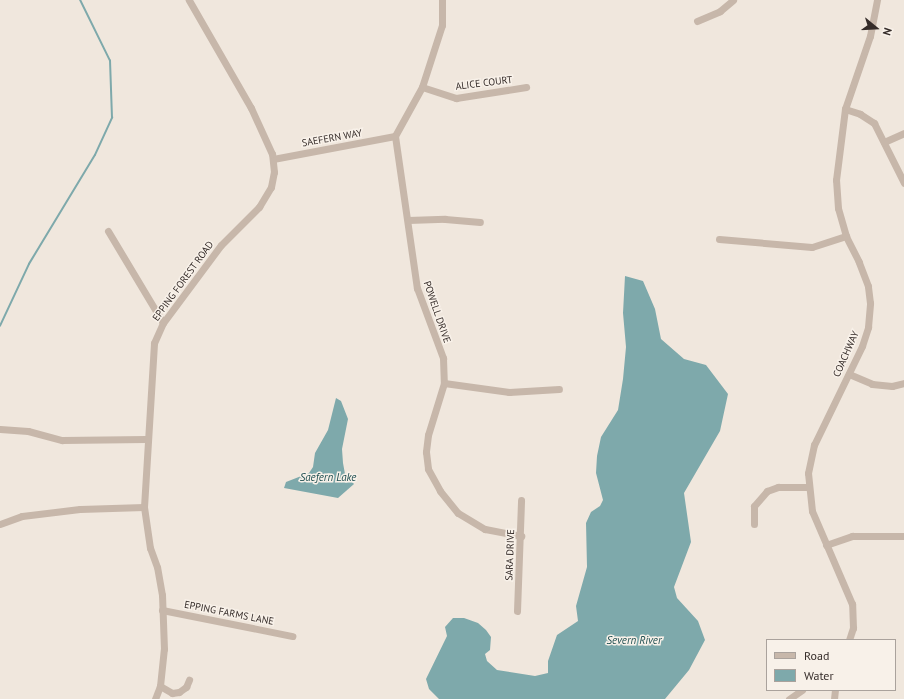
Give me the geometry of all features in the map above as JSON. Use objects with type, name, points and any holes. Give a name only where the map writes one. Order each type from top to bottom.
[{"type":"street","name":"EPPING FOREST ROAD","points":[[155,699],[160,686],[164,649],[162,610],[158,567],[150,548],[144,507],[146,439],[154,343],[163,323],[221,245],[259,207],[272,184],[273,158],[251,108],[189,0]]},
{"type":"street","points":[[395,136],[422,87],[442,25],[442,0]]},
{"type":"street","points":[[697,22],[724,9],[733,0]]},
{"type":"street","name":"COACHWAY","points":[[849,639],[853,628],[852,604],[812,511],[808,487],[814,444],[849,374],[868,327],[870,303],[859,262],[846,236],[836,195],[845,110],[870,36],[877,0]]},
{"type":"street","name":"ALICE COURT","points":[[422,87],[456,98],[526,87]]},
{"type":"street","points":[[845,110],[868,118],[878,129],[904,183]]},
{"type":"street","points":[[884,142],[904,133]]},
{"type":"street","name":"SAEFERN WAY","points":[[273,158],[395,136]]},
{"type":"street","name":"POWELL DRIVE","points":[[395,136],[417,288],[443,358],[444,383],[428,435],[426,452],[428,469],[440,491],[458,513],[485,529],[521,536]]},
{"type":"street","points":[[408,220],[445,219],[480,222]]},
{"type":"street","points":[[108,231],[163,323]]},
{"type":"street","points":[[719,239],[812,247],[846,236]]},
{"type":"street","points":[[849,374],[872,384],[892,386],[904,383]]},
{"type":"street","points":[[444,383],[509,392],[559,389]]},
{"type":"street","points":[[0,429],[28,432],[62,440],[146,439]]},
{"type":"street","points":[[754,524],[754,506],[767,491],[778,487],[808,487]]},
{"type":"street","name":"SARA DRIVE","points":[[517,611],[521,536],[521,500]]},
{"type":"street","points":[[0,524],[22,516],[80,509],[144,507]]},
{"type":"street","points":[[826,545],[852,536],[904,536]]},
{"type":"street","name":"EPPING FARMS LANE","points":[[162,610],[245,625],[292,636]]},
{"type":"street","points":[[160,686],[172,693],[179,692],[186,688],[189,680]]},
{"type":"street","points":[[789,699],[801,691]]},
{"type":"water","name":"Severn River","points":[[625,276],[643,281],[655,309],[661,339],[684,359],[706,365],[728,394],[720,431],[684,493],[691,542],[674,587],[677,598],[698,621],[705,640],[689,670],[665,699],[439,699],[429,689],[426,679],[447,636],[445,627],[453,618],[464,618],[478,623],[486,630],[491,637],[490,650],[485,654],[487,661],[497,670],[535,676],[548,673],[548,661],[557,635],[578,621],[576,606],[587,567],[586,523],[591,512],[600,506],[603,500],[596,473],[597,456],[601,437],[618,410],[623,379],[626,347],[623,313]]},
{"type":"water","name":"Saefern Lake","points":[[336,398],[341,401],[348,419],[342,449],[343,463],[345,474],[354,484],[338,498],[284,488],[286,482],[309,473],[313,467],[315,453],[328,430]]},
{"type":"waterway","points":[[0,326],[29,264],[95,155],[112,118],[110,61],[80,0]]}]
